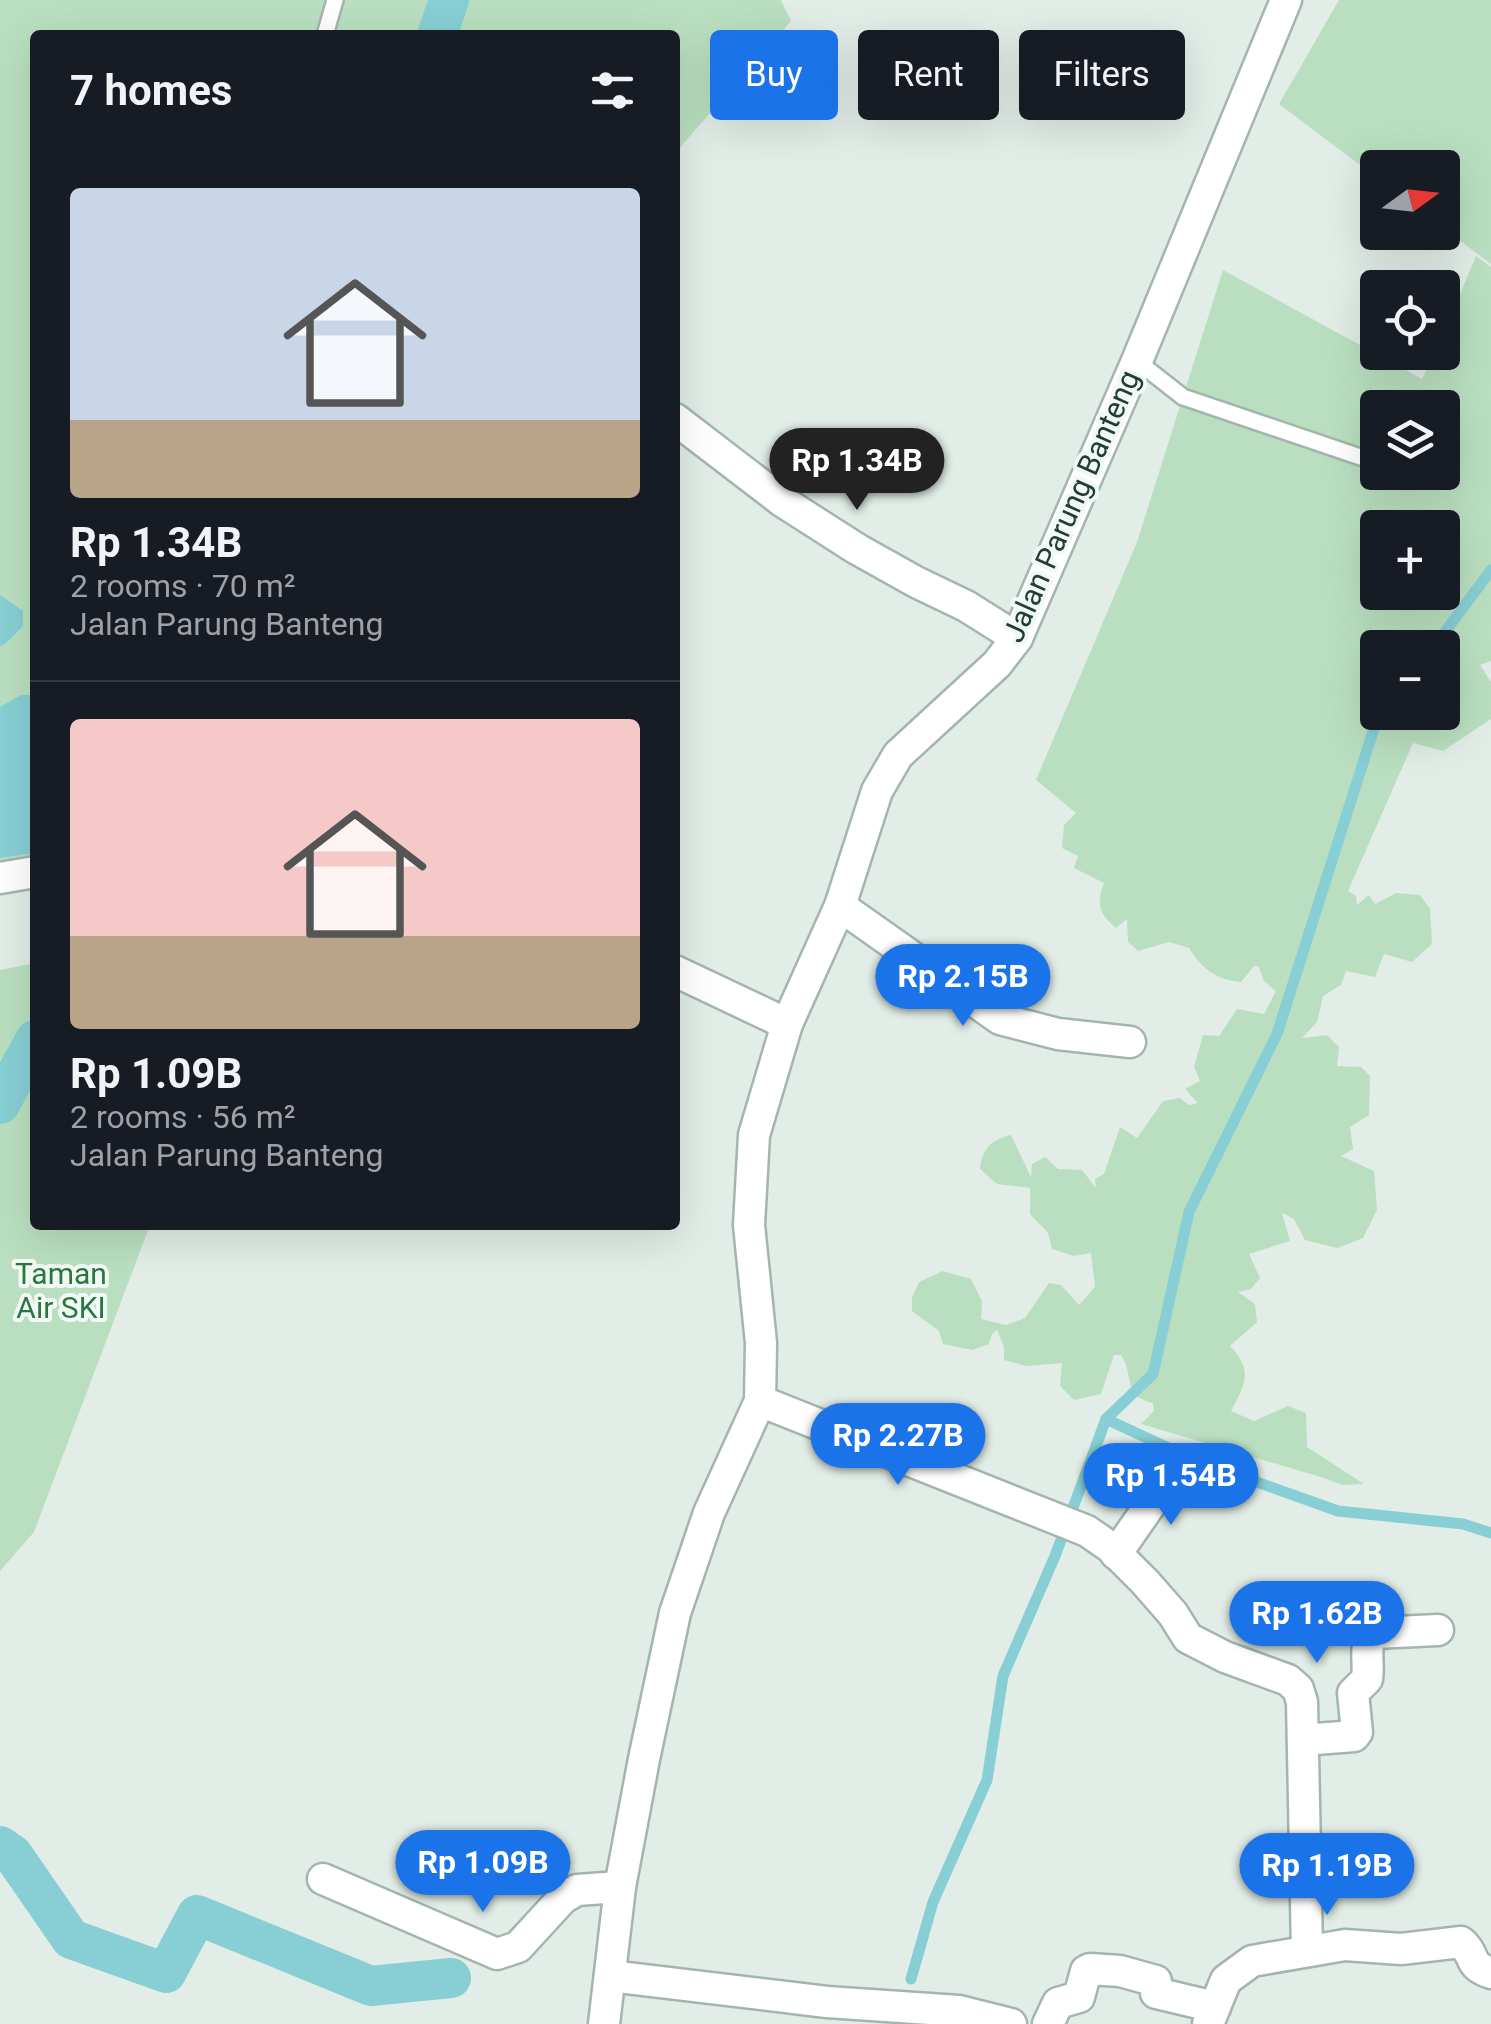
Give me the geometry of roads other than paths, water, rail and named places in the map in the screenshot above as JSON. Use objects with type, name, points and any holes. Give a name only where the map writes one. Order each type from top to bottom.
[{"type":"street","name":"Jalan Parung Banteng","points":[[604,2024],[620,1887],[674,1613],[709,1513],[760,1401],[761,1343],[749,1226],[754,1134],[787,1024],[840,906],[877,791],[898,756],[997,664],[1017,638],[1286,0]]},
{"type":"street","points":[[680,423],[744,474],[857,549],[966,606],[1017,638]]},
{"type":"street","points":[[0,878],[30,873]]},
{"type":"street","points":[[840,906],[1000,1018],[1058,1034],[1130,1042]]},
{"type":"street","points":[[680,973],[787,1024]]},
{"type":"street","points":[[760,1401],[1069,1523],[1110,1547],[1167,1606],[1188,1638],[1225,1657],[1288,1680],[1298,1689],[1302,1702],[1308,1951]]},
{"type":"street","points":[[1116,1554],[1183,1467]]},
{"type":"street","points":[[1302,1740],[1354,1736],[1357,1732],[1352,1693],[1367,1679],[1367,1647],[1375,1633],[1438,1630]]},
{"type":"street","points":[[323,1878],[497,1954],[518,1948],[563,1898],[576,1890],[620,1887]]},
{"type":"street","points":[[1048,2024],[1058,2003],[1078,1997],[1090,1969],[1120,1971],[1156,1981],[1156,1993],[1211,2015],[1226,1980],[1252,1961],[1346,1945],[1402,1949],[1460,1942],[1468,1948],[1479,1969],[1491,1973]]},
{"type":"street","points":[[610,1976],[827,2002],[959,2011],[1011,2024]]},
{"type":"lane","points":[[326,30],[335,0]]},
{"type":"lane","points":[[1137,361],[1183,396],[1360,457]]},
{"type":"water","points":[[0,595],[23,611],[23,626],[0,646]]},
{"type":"water","points":[[21,695],[30,695],[30,854],[0,858],[0,707]]},
{"type":"waterway","points":[[439,30],[449,0]]},
{"type":"waterway","points":[[1446,630],[1491,570]]},
{"type":"waterway","points":[[911,1979],[933,1902],[987,1780],[1003,1676],[1055,1556],[1106,1419],[1153,1374],[1189,1212],[1277,1034],[1373,730]]},
{"type":"waterway","points":[[0,1104],[30,1049]]},
{"type":"waterway","points":[[1106,1419],[1192,1459],[1338,1511],[1463,1524],[1491,1533]]},
{"type":"waterway","points":[[0,1846],[13,1855],[71,1939],[166,1973],[197,1915],[371,1986],[451,1978]]},
{"type":"park label","name":"Taman Air SKI","points":[[61,1290]]}]
